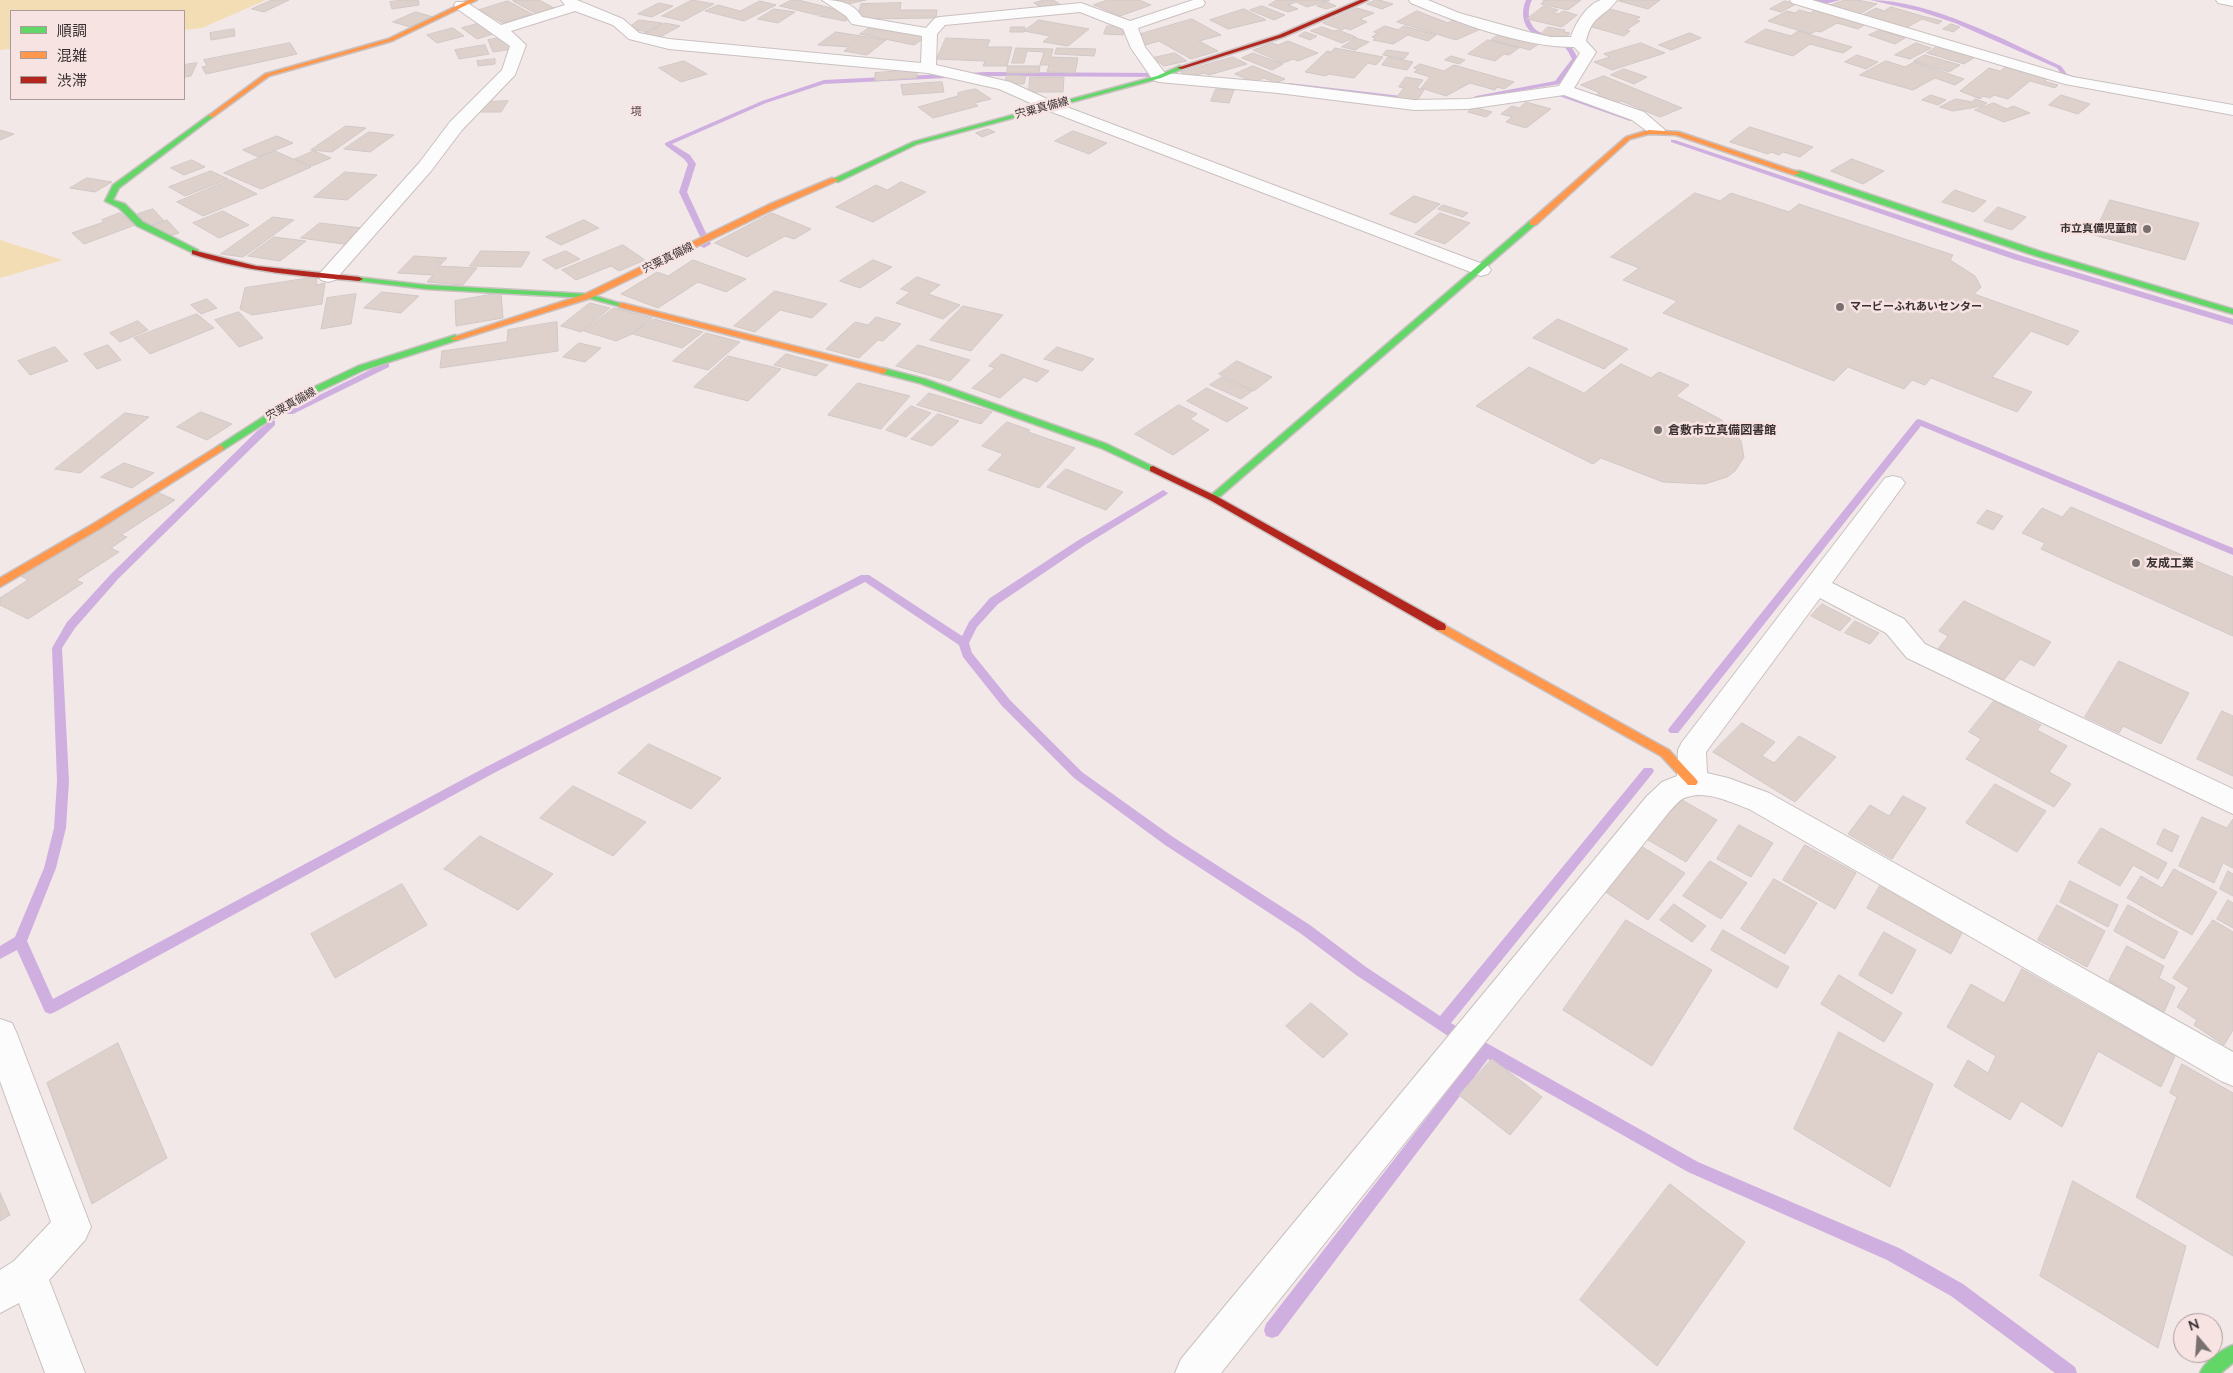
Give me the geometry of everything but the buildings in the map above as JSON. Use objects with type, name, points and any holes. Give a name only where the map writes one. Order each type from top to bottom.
[{"type":"street","points":[[829,0],[852,13],[857,20],[930,33]]},
{"type":"street","points":[[982,0],[1000,14]]},
{"type":"street","name":"宍粟真備線","points":[[0,583],[97,526],[300,397],[361,368],[588,296],[771,207],[820,187],[915,143],[1158,77],[1178,67],[1254,45],[1328,17],[1365,0]]},
{"type":"street","points":[[1416,0],[1454,16],[1525,36],[1551,42],[1578,42],[1588,52],[1565,90]]},
{"type":"street","points":[[1578,42],[1580,27],[1592,12],[1610,0]]},
{"type":"street","points":[[1797,0],[2071,80],[2233,110]]},
{"type":"street","points":[[2223,0],[2233,2]]},
{"type":"street","points":[[328,276],[425,167],[456,126],[509,72],[518,45],[467,3],[390,40],[267,75],[116,188],[109,201],[122,206],[140,224],[189,250],[224,263],[278,273],[328,276],[426,287],[588,296],[922,381],[1104,446],[1213,498],[1665,753],[1692,782]]},
{"type":"street","points":[[499,30],[572,3],[618,22],[634,36],[669,44],[772,56],[928,68],[1004,85],[1050,106],[1481,270]]},
{"type":"street","points":[[928,68],[930,33],[940,21],[1081,7],[1130,26],[1198,3]]},
{"type":"street","points":[[1130,26],[1133,42],[1155,70],[1158,77],[1278,88],[1414,105],[1468,104],[1565,90],[1638,116],[1657,130]]},
{"type":"street","points":[[1213,498],[1481,270],[1628,138],[1642,132],[1657,130],[1684,134],[2039,254],[2233,312]]},
{"type":"street","points":[[1692,782],[1692,750],[1893,483]]},
{"type":"street","points":[[1817,586],[1895,626],[1916,651],[2233,802]]},
{"type":"street","points":[[1195,1373],[1658,804],[1674,789],[1692,782],[1725,788],[1759,801],[2233,1070]]},
{"type":"street","points":[[0,1034],[72,1227],[14,1284],[65,1373]]},
{"type":"street","points":[[2208,1373],[2233,1353]]},
{"type":"shaded area","points":[[0,0],[266,0],[202,28],[185,30],[185,10],[10,10],[10,49],[0,50]]},
{"type":"shaded area","points":[[0,240],[63,260],[0,278]]},
{"type":"waterway","points":[[1476,98],[1557,83],[1575,59],[1566,45],[1555,38],[1538,34],[1530,27],[1525,14],[1529,0]]},
{"type":"waterway","points":[[1812,0],[1822,3],[1837,0]]},
{"type":"waterway","points":[[1873,0],[1920,10],[1957,22],[2059,67],[2065,75],[2080,79]]},
{"type":"waterway","points":[[704,246],[707,244],[683,192],[692,164],[687,157],[667,144],[784,94],[824,82],[986,74],[1164,75]]},
{"type":"waterway","points":[[1289,85],[1410,99]]},
{"type":"waterway","points":[[1561,95],[1632,120]]},
{"type":"waterway","points":[[1673,141],[2016,257],[2233,322]]},
{"type":"waterway","points":[[290,412],[386,365]]},
{"type":"waterway","points":[[1674,730],[1919,422],[2233,552]]},
{"type":"waterway","points":[[20,941],[50,868],[60,828],[63,781],[57,648],[71,625],[115,576],[272,423]]},
{"type":"waterway","points":[[964,643],[973,625],[994,601],[1081,543],[1163,493]]},
{"type":"waterway","points":[[20,941],[50,1008],[490,770],[865,577],[964,643]]},
{"type":"waterway","points":[[964,643],[967,654],[1006,703],[1078,775],[1169,841],[1305,929],[1361,971],[1453,1032],[1486,1051]]},
{"type":"waterway","points":[[1442,1024],[1648,771]]},
{"type":"waterway","points":[[0,953],[20,941]]},
{"type":"waterway","points":[[1272,1330],[1486,1051]]},
{"type":"waterway","points":[[1486,1051],[1693,1167],[1893,1254],[1957,1290],[2069,1373]]},
{"type":"traffic: fast","points":[[835,180],[915,143],[1159,77],[1180,68]]},
{"type":"traffic: fast","points":[[195,252],[140,224],[122,206],[109,201],[116,187],[211,116]]},
{"type":"traffic: fast","points":[[1797,173],[2039,254],[2233,312]]},
{"type":"traffic: fast","points":[[1213,498],[1533,223]]},
{"type":"traffic: fast","points":[[359,279],[426,287],[588,296],[622,305]]},
{"type":"traffic: fast","points":[[220,448],[300,397],[361,368],[455,338]]},
{"type":"traffic: fast","points":[[883,371],[922,381],[1104,446],[1153,469]]},
{"type":"traffic: fast","points":[[2208,1373],[2233,1353]]},
{"type":"traffic: slow","points":[[211,116],[267,75],[390,40],[474,0]]},
{"type":"traffic: slow","points":[[1533,223],[1628,138],[1649,132],[1677,133],[1797,173]]},
{"type":"traffic: slow","points":[[455,338],[588,296],[771,207],[835,180]]},
{"type":"traffic: slow","points":[[622,305],[883,371]]},
{"type":"traffic: slow","points":[[0,583],[97,526],[220,448]]},
{"type":"traffic: slow","points":[[1441,627],[1665,753],[1692,782]]},
{"type":"traffic: jam","points":[[1180,68],[1281,36],[1365,0]]},
{"type":"traffic: jam","points":[[195,252],[256,268],[359,279]]},
{"type":"traffic: jam","points":[[1153,469],[1213,498],[1441,627]]},
{"type":"place","name":"市立真備児童館","points":[[2147,229]]},
{"type":"place","name":"マービーふれあいセンター","points":[[1840,307]]},
{"type":"place","name":"倉敷市立真備図書館","points":[[1658,430]]},
{"type":"place","name":"友成工業","points":[[2136,563]]},
{"type":"district","name":"境","points":[[636,112]]}]
